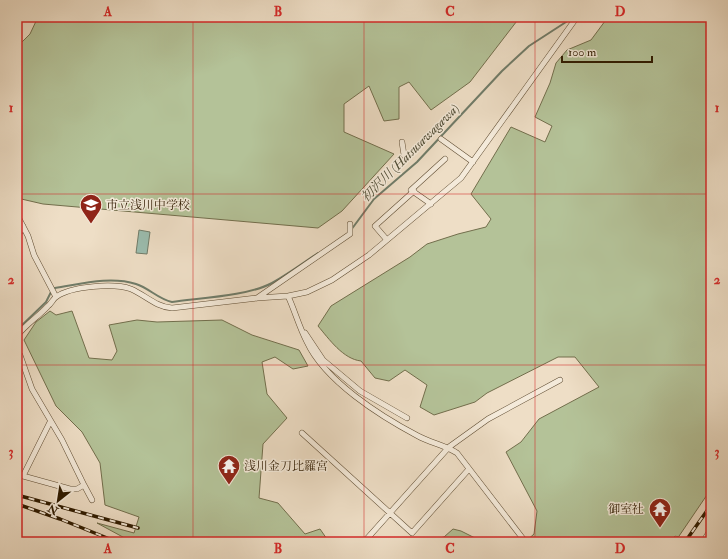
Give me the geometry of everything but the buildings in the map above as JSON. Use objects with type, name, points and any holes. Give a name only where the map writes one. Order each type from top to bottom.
[{"type":"street","points":[[17,336],[24,327],[56,296],[74,290],[93,287],[122,287],[141,293],[159,305],[172,308],[257,298],[288,296],[307,292],[332,280],[369,255],[432,204],[461,178],[577,17]]},
{"type":"street","points":[[441,140],[473,162]]},
{"type":"street","points":[[402,142],[404,155],[406,158]]},
{"type":"street","points":[[432,204],[411,190],[444,159]]},
{"type":"street","points":[[387,240],[375,226],[414,191]]},
{"type":"street","points":[[17,215],[23,226],[34,255],[56,296]]},
{"type":"street","points":[[257,298],[350,234],[350,224]]},
{"type":"street","points":[[17,238],[23,226]]},
{"type":"street","points":[[288,296],[307,342],[322,365],[367,404],[419,437],[449,447],[457,453],[524,540]]},
{"type":"street","points":[[302,329],[320,356],[328,364],[368,396],[407,418]]},
{"type":"street","points":[[17,353],[20,355],[32,389],[50,422],[62,440],[92,500]]},
{"type":"street","points":[[364,542],[449,447],[488,419],[560,380]]},
{"type":"street","points":[[50,422],[23,476],[70,489],[84,485]]},
{"type":"street","points":[[302,433],[412,533],[469,469]]},
{"type":"street","points":[[702,542],[711,529]]},
{"type":"street","points":[[676,539],[682,542]]},
{"type":"shaded area","points":[[38,17],[520,17],[470,82],[431,110],[409,82],[399,87],[399,119],[384,121],[369,86],[344,104],[344,132],[394,154],[342,211],[318,228],[43,204],[17,198],[17,47],[30,34]]},
{"type":"shaded area","points":[[608,17],[711,17],[711,489],[675,542],[525,542],[534,534],[537,511],[506,452],[521,442],[539,419],[599,387],[575,357],[558,357],[487,393],[475,402],[434,415],[420,407],[427,385],[405,370],[389,381],[375,378],[361,361],[348,357],[337,348],[318,326],[331,306],[410,257],[427,244],[486,227],[491,219],[471,194],[511,127],[545,142],[552,126],[535,117],[550,83],[556,63],[567,50],[591,40]]},
{"type":"shaded area","points":[[139,230],[150,232],[147,254],[136,253]]},
{"type":"shaded area","points":[[50,311],[56,315],[72,311],[89,358],[112,360],[117,351],[109,325],[137,320],[157,322],[222,320],[252,335],[299,350],[308,366],[293,369],[275,357],[262,362],[267,394],[287,418],[263,444],[259,498],[278,503],[305,534],[320,529],[329,542],[132,542],[97,523],[134,533],[139,517],[105,505],[100,463],[82,432],[56,406],[24,340],[36,322]]},
{"type":"shaded area","points":[[453,529],[461,531],[483,542],[425,542],[444,537]]},
{"type":"waterway","name":"初沢川 (Hatsusawagawa)","points":[[351,230],[374,199],[417,162],[502,71],[529,46],[566,22],[569,17]]},
{"type":"waterway","name":"初沢川 (Hatsusawagawa)","points":[[17,330],[46,302],[51,292],[55,288],[96,282],[116,281],[136,284],[167,301],[172,302],[224,296],[250,291],[272,283],[318,253]]},
{"type":"railway","points":[[17,495],[138,528]]},
{"type":"railway","points":[[17,504],[60,519],[117,542]]},
{"type":"railway","points":[[685,542],[711,505]]},
{"type":"place","name":"市立浅川中学校","points":[[91,224]]},
{"type":"place","name":"浅川金刀比羅宮","points":[[229,486]]},
{"type":"place","name":"御室社","points":[[660,528]]}]
